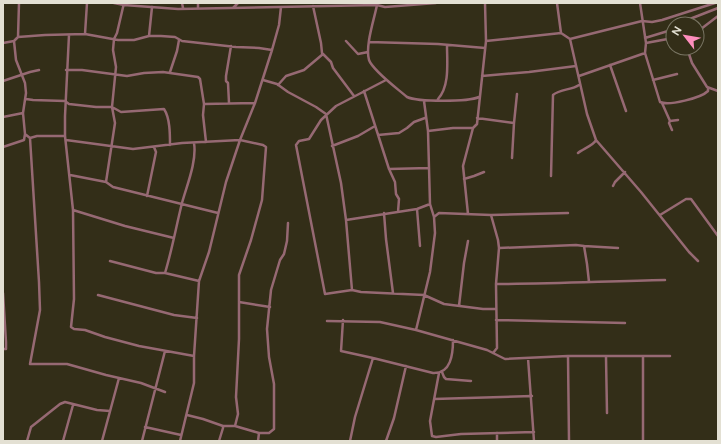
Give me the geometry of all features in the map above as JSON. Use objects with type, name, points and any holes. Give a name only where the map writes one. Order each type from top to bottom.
[{"type":"street","points":[[18,37],[19,3]]},
{"type":"street","points":[[85,34],[87,3]]},
{"type":"street","points":[[114,3],[152,7],[183,8],[281,7],[308,5],[377,5],[385,7],[436,3]]},
{"type":"street","points":[[182,3],[183,8]]},
{"type":"street","points":[[198,3],[198,8]]},
{"type":"street","points":[[233,8],[238,3]]},
{"type":"street","points":[[468,214],[463,166],[473,128],[477,124],[486,41],[485,3]]},
{"type":"street","points":[[557,3],[561,33]]},
{"type":"street","points":[[640,3],[646,44],[645,53],[659,100],[662,103],[670,121],[672,130]]},
{"type":"street","points":[[570,39],[642,21],[652,22],[662,20],[715,3]]},
{"type":"street","points":[[106,182],[115,123],[112,107],[115,74],[114,39],[117,33],[124,4]]},
{"type":"street","points":[[377,5],[369,42],[369,61],[386,80],[407,97],[424,101],[470,100],[479,97]]},
{"type":"street","points":[[313,6],[323,54],[331,62],[333,68],[354,96]]},
{"type":"street","points":[[149,36],[152,7]]},
{"type":"street","points":[[180,441],[194,383],[194,356],[199,281],[209,252],[226,182],[240,140],[255,103],[272,50],[279,25],[281,7]]},
{"type":"street","points":[[698,16],[718,8]]},
{"type":"street","points":[[705,26],[718,16]]},
{"type":"street","points":[[645,38],[665,32]]},
{"type":"street","points":[[486,41],[561,33],[570,39],[589,121],[596,140],[625,172],[689,252],[698,261]]},
{"type":"street","points":[[3,43],[14,41],[18,37],[85,34],[114,39],[134,40],[149,36],[175,37],[182,41],[272,50]]},
{"type":"street","points":[[69,35],[66,70],[65,136],[73,210],[74,299],[71,327],[105,337],[194,356]]},
{"type":"street","points":[[170,72],[179,40]]},
{"type":"street","points":[[646,44],[665,40]]},
{"type":"street","points":[[3,147],[24,140],[25,134],[23,113],[26,99],[25,83],[16,60],[14,41]]},
{"type":"street","points":[[346,41],[358,54],[368,52]]},
{"type":"street","points":[[369,42],[485,48]]},
{"type":"street","points":[[438,100],[444,89],[447,74],[447,45]]},
{"type":"street","points":[[229,103],[228,83],[226,76],[231,46]]},
{"type":"street","points":[[579,76],[645,53]]},
{"type":"street","points":[[278,85],[286,76],[304,70],[323,54]]},
{"type":"street","points":[[690,56],[708,89],[718,91]]},
{"type":"street","points":[[482,76],[576,66]]},
{"type":"street","points":[[610,66],[626,111]]},
{"type":"street","points":[[3,81],[39,70]]},
{"type":"street","points":[[66,70],[82,70],[127,76],[158,71],[199,78],[204,104],[203,115],[206,142]]},
{"type":"street","points":[[653,80],[677,74]]},
{"type":"street","points":[[263,80],[278,85],[326,114],[341,183],[352,290]]},
{"type":"street","points":[[386,80],[336,106],[321,120],[309,139],[299,141],[296,145],[325,294],[352,290],[361,292],[424,294],[439,302],[459,306],[496,309]]},
{"type":"street","points":[[551,176],[553,95],[557,92],[575,88],[580,84]]},
{"type":"street","points":[[662,103],[671,103],[693,98],[705,94],[708,89]]},
{"type":"street","points":[[364,91],[389,169],[395,182],[396,194],[399,199],[398,212]]},
{"type":"street","points":[[512,158],[517,94]]},
{"type":"street","points":[[26,99],[65,101],[69,104],[112,107],[121,112],[164,109],[166,113],[170,145]]},
{"type":"street","points":[[416,330],[430,272],[435,234],[434,216],[430,204],[428,131],[425,118],[424,101]]},
{"type":"street","points":[[204,104],[255,103]]},
{"type":"street","points":[[3,117],[23,113]]},
{"type":"street","points":[[378,135],[399,133],[414,122],[425,118]]},
{"type":"street","points":[[477,118],[514,123]]},
{"type":"street","points":[[670,121],[678,120]]},
{"type":"street","points":[[332,146],[358,136],[375,126]]},
{"type":"street","points":[[428,131],[453,128],[473,128]]},
{"type":"street","points":[[25,134],[30,138],[40,310],[30,364],[67,364],[141,383],[165,392]]},
{"type":"street","points":[[30,138],[37,136],[65,136]]},
{"type":"street","points":[[66,140],[133,149],[240,140],[266,147],[267,150],[262,200],[240,276],[240,339],[236,397],[238,414],[235,426]]},
{"type":"street","points":[[578,153],[595,143],[596,140]]},
{"type":"street","points":[[165,272],[173,248],[195,149],[194,143]]},
{"type":"street","points":[[147,196],[156,152],[154,147]]},
{"type":"street","points":[[389,169],[429,168]]},
{"type":"street","points":[[464,179],[484,172]]},
{"type":"street","points":[[613,186],[625,172]]},
{"type":"street","points":[[70,175],[106,182],[113,187],[218,213]]},
{"type":"street","points":[[660,215],[689,198],[694,202],[718,236]]},
{"type":"street","points":[[346,220],[417,209],[430,204]]},
{"type":"street","points":[[417,209],[420,246]]},
{"type":"street","points":[[73,210],[125,226],[174,238]]},
{"type":"street","points":[[434,216],[437,214],[491,215],[568,213]]},
{"type":"street","points":[[384,214],[393,293]]},
{"type":"street","points":[[491,215],[499,248],[496,284],[497,348],[494,353]]},
{"type":"street","points":[[187,415],[203,418],[222,426],[235,426],[259,433],[269,433],[274,429],[274,384],[269,357],[267,329],[271,290],[280,260],[284,254],[287,241],[288,223]]},
{"type":"street","points":[[459,306],[468,241]]},
{"type":"street","points":[[499,248],[576,245],[618,248]]},
{"type":"street","points":[[584,246],[589,282]]},
{"type":"street","points":[[110,261],[156,273],[165,272],[199,281]]},
{"type":"street","points":[[496,284],[570,284],[589,282],[666,280]]},
{"type":"street","points":[[3,293],[6,342],[6,349],[3,349]]},
{"type":"street","points":[[98,295],[174,315],[197,318]]},
{"type":"street","points":[[239,302],[270,308]]},
{"type":"street","points":[[343,320],[340,351],[433,373],[441,372]]},
{"type":"street","points":[[327,321],[343,320],[380,322],[416,330],[487,350],[505,359],[568,356],[670,356]]},
{"type":"street","points":[[496,320],[625,323]]},
{"type":"street","points":[[453,340],[452,357],[449,364],[441,372],[434,398],[430,421],[431,432],[434,437],[461,434],[534,432]]},
{"type":"street","points":[[142,441],[165,351]]},
{"type":"street","points":[[568,356],[569,441]]},
{"type":"street","points":[[643,356],[643,441]]},
{"type":"street","points":[[606,357],[607,413]]},
{"type":"street","points":[[350,441],[355,417],[373,358]]},
{"type":"street","points":[[528,358],[532,396],[534,441]]},
{"type":"street","points":[[386,441],[394,418],[406,366]]},
{"type":"street","points":[[441,372],[446,379],[471,381]]},
{"type":"street","points":[[102,441],[119,378]]},
{"type":"street","points":[[434,398],[532,396]]},
{"type":"street","points":[[27,441],[31,427],[60,404],[65,402],[97,410],[110,411]]},
{"type":"street","points":[[63,441],[73,405]]},
{"type":"street","points":[[219,441],[223,428],[222,426]]},
{"type":"street","points":[[145,427],[181,435]]},
{"type":"street","points":[[258,441],[259,433]]},
{"type":"street","points":[[497,433],[497,441]]}]
